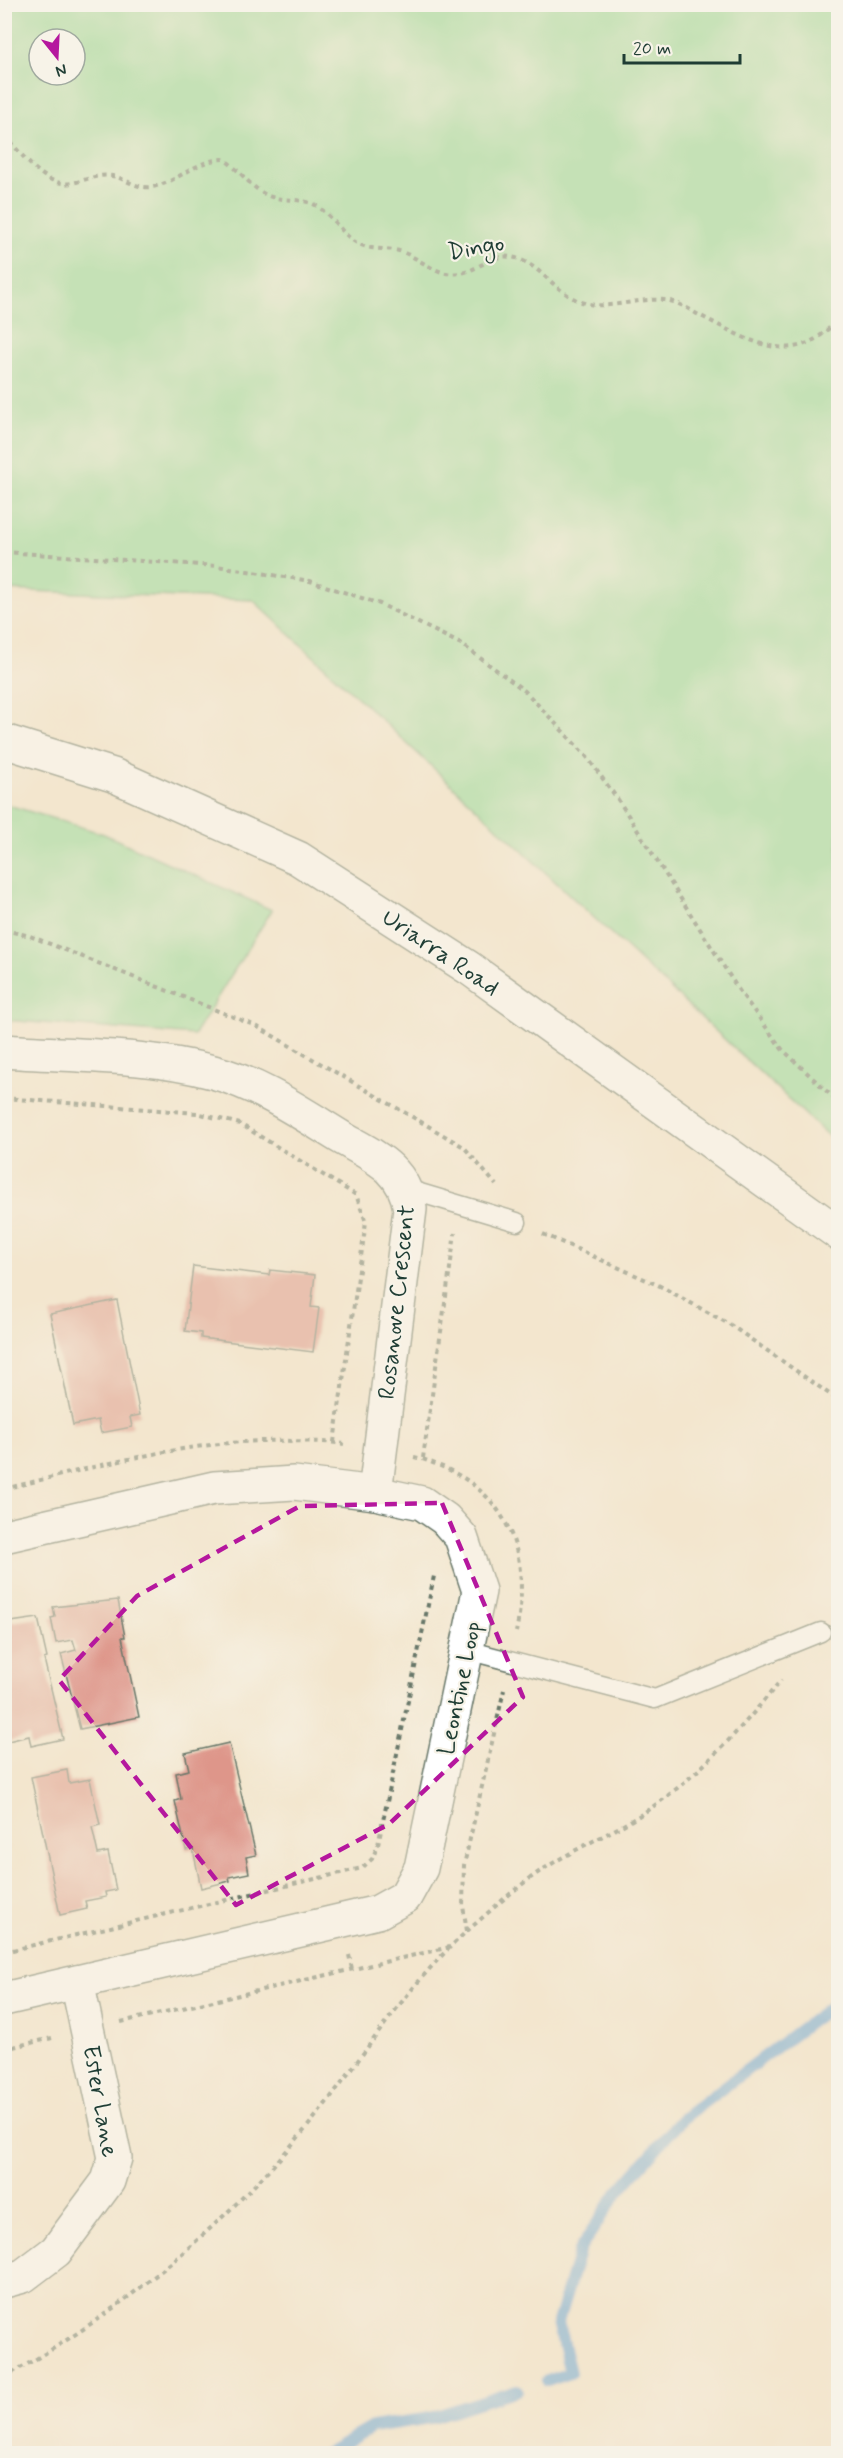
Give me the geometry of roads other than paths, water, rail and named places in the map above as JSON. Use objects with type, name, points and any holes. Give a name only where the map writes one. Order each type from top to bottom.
[{"type":"street","name":"Uriarra Road","points":[[4,741],[113,775],[298,858],[469,968],[838,1233]]},
{"type":"street","name":"Rosanove Crescent","points":[[4,1051],[152,1061],[214,1072],[272,1096],[384,1163],[400,1178],[407,1190],[410,1209],[375,1493]]},
{"type":"street","name":"Leontine Loop","points":[[4,1536],[214,1488],[294,1484],[375,1493],[422,1503],[445,1519],[461,1538],[479,1591],[421,1868],[405,1897],[378,1912],[4,1999]]},
{"type":"street","name":"Ester Lane","points":[[4,2281],[23,2276],[56,2251],[108,2181],[115,2158],[77,1982]]},
{"type":"lane","points":[[407,1190],[517,1222]]},
{"type":"lane","points":[[466,1650],[656,1699],[821,1632]]},
{"type":"waterway","points":[[547,2381],[570,2373],[558,2322],[580,2249],[617,2193],[682,2119],[838,2001]]},
{"type":"waterway","points":[[325,2454],[372,2427],[430,2418],[517,2390]]}]
